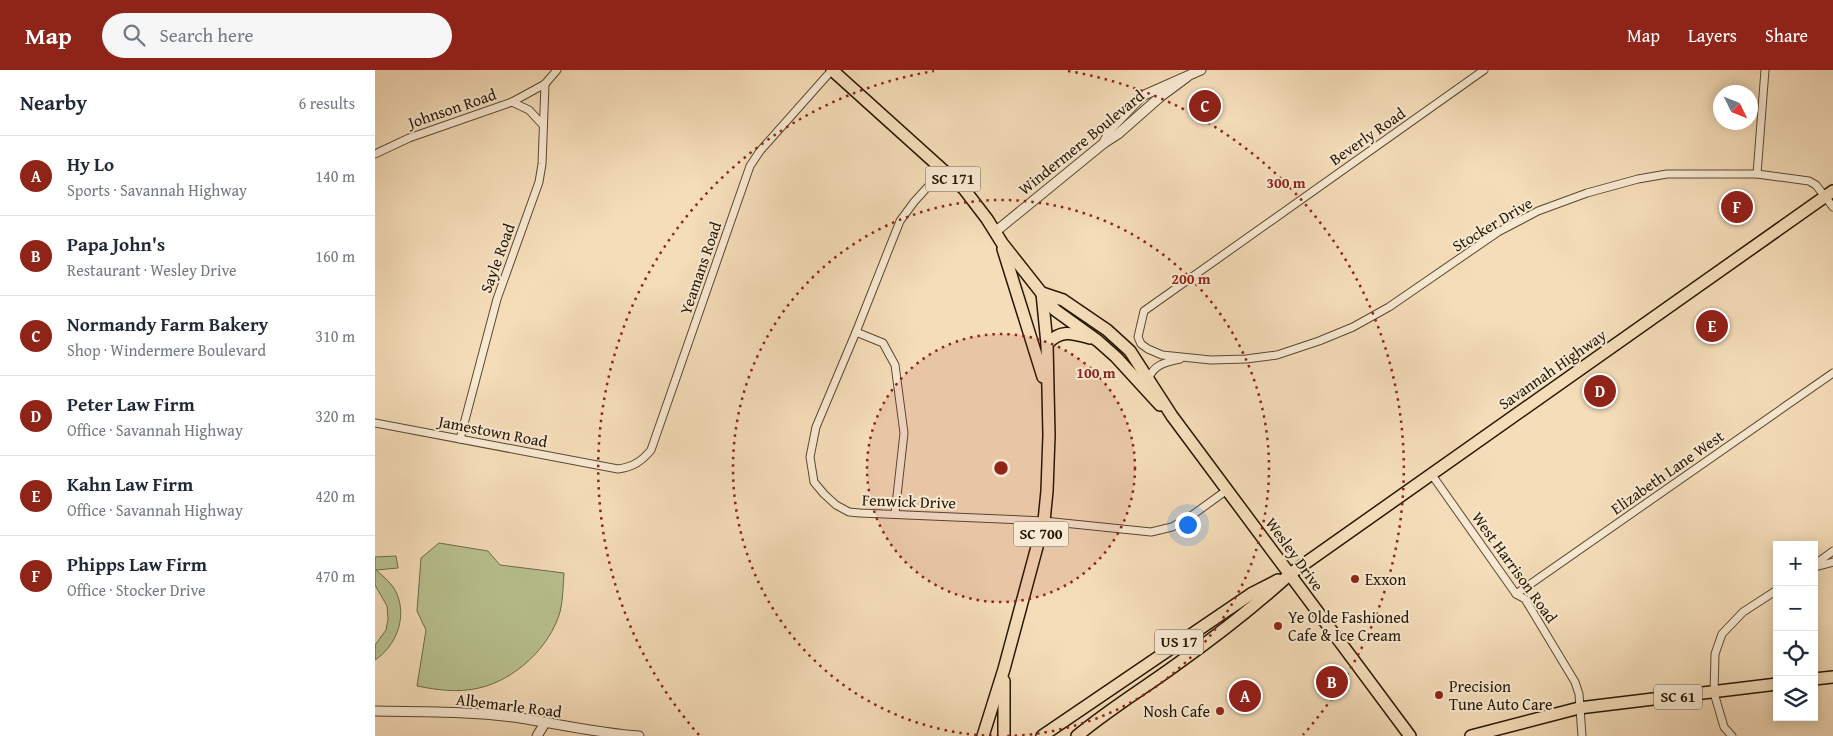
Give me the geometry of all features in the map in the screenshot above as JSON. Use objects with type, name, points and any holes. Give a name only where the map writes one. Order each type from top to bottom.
[{"type":"main road","name":"SC 171","points":[[832,70],[943,170],[977,205],[1002,243],[1042,294]]},
{"type":"main road","name":"Savannah Highway","points":[[1077,736],[1097,719],[1174,667],[1255,606],[1290,574],[1829,194]]},
{"type":"main road","name":"SC 700","points":[[1002,243],[1047,394]]},
{"type":"main road","name":"SC 700","points":[[983,736],[1004,669],[1044,521],[1049,434],[1047,344],[1042,294]]},
{"type":"main road","name":"Wesley Drive","points":[[1042,294],[1055,310],[1117,357],[1149,394],[1172,416]]},
{"type":"main road","name":"Wesley Drive","points":[[1042,294],[1063,300],[1107,330],[1130,351],[1172,416],[1410,736]]},
{"type":"main road","points":[[1047,344],[1060,334],[1079,335],[1098,341]]},
{"type":"main road","name":"Savannah Highway","points":[[1042,736],[1071,714],[1251,594],[1290,574]]},
{"type":"main road","name":"SC 700","points":[[1004,669],[1004,736]]},
{"type":"main road","points":[[1818,679],[1833,677]]},
{"type":"main road","name":"SC 61","points":[[1471,736],[1579,708],[1773,685]]},
{"type":"street","name":"Johnson Road","points":[[375,154],[409,138],[512,102],[545,84],[557,70]]},
{"type":"street","name":"Yeamans Road","points":[[606,467],[629,468],[643,459],[651,450],[750,166],[760,151],[832,70]]},
{"type":"street","name":"Windermere Boulevard","points":[[1104,143],[1111,128],[1142,96],[1201,70]]},
{"type":"street","name":"Beverly Road","points":[[1144,311],[1484,70]]},
{"type":"street","points":[[1757,174],[1765,70]]},
{"type":"street","name":"Windermere Boulevard","points":[[995,232],[1187,77]]},
{"type":"street","name":"Sayle Road","points":[[460,439],[497,299],[539,182],[542,164],[545,84]]},
{"type":"street","name":"Johnson Road","points":[[512,102],[529,110],[543,125]]},
{"type":"street","name":"Fenwick Drive","points":[[943,170],[913,202],[900,220],[816,427],[810,457],[814,482],[824,494],[849,512],[1044,521],[1151,532],[1172,527],[1227,490]]},
{"type":"street","name":"Stocker Drive","points":[[1144,311],[1138,337],[1141,344],[1147,349],[1162,355],[1211,360],[1277,355],[1353,327],[1389,307],[1506,228],[1538,211],[1587,193],[1638,179],[1667,174],[1757,174],[1809,181],[1829,194],[1833,207]]},
{"type":"street","points":[[856,332],[883,343],[895,366],[903,433],[895,514]]},
{"type":"street","name":"Stocker Drive","points":[[1149,378],[1151,372],[1162,363],[1186,358]]},
{"type":"street","name":"Elizabeth Lane West","points":[[1516,594],[1833,373]]},
{"type":"street","name":"Jamestown Road","points":[[375,423],[606,467]]},
{"type":"street","name":"West Harrison Road","points":[[1432,475],[1516,594],[1525,599],[1575,682],[1579,694],[1582,736]]},
{"type":"street","points":[[1818,563],[1833,551]]},
{"type":"street","points":[[1818,565],[1833,562]]},
{"type":"street","points":[[1732,736],[1724,728],[1714,693],[1715,654],[1722,634],[1743,612],[1773,593]]},
{"type":"street","name":"Albemarle Road","points":[[375,711],[464,713],[513,717],[608,734],[639,736]]},
{"type":"street","points":[[537,736],[545,723]]},
{"type":"green space","points":[[439,543],[488,551],[500,565],[564,573],[560,612],[548,638],[518,670],[492,684],[471,690],[455,691],[417,686],[426,630],[417,611],[421,558]]},
{"type":"green space","points":[[396,556],[398,568],[376,570],[391,584],[397,594],[401,612],[400,622],[398,631],[389,647],[375,660],[375,645],[386,630],[388,619],[387,606],[375,585],[375,557]]},
{"type":"place","name":"Normandy Farm Bakery","points":[[1205,106]]},
{"type":"place","name":"Phipps Law Firm","points":[[1737,207]]},
{"type":"place","name":"Kahn Law Firm","points":[[1712,326]]},
{"type":"place","name":"Peter Law Firm","points":[[1600,391]]},
{"type":"place","name":"Exxon","points":[[1355,579]]},
{"type":"place","name":"Ye Olde Fashioned Cafe & Ice Cream","points":[[1278,626]]},
{"type":"place","name":"Papa John's","points":[[1332,682]]},
{"type":"place","name":"Precision Tune Auto Care","points":[[1439,695]]},
{"type":"place","name":"Hy Lo","points":[[1245,696]]},
{"type":"place","name":"Nosh Cafe","points":[[1220,711]]}]
